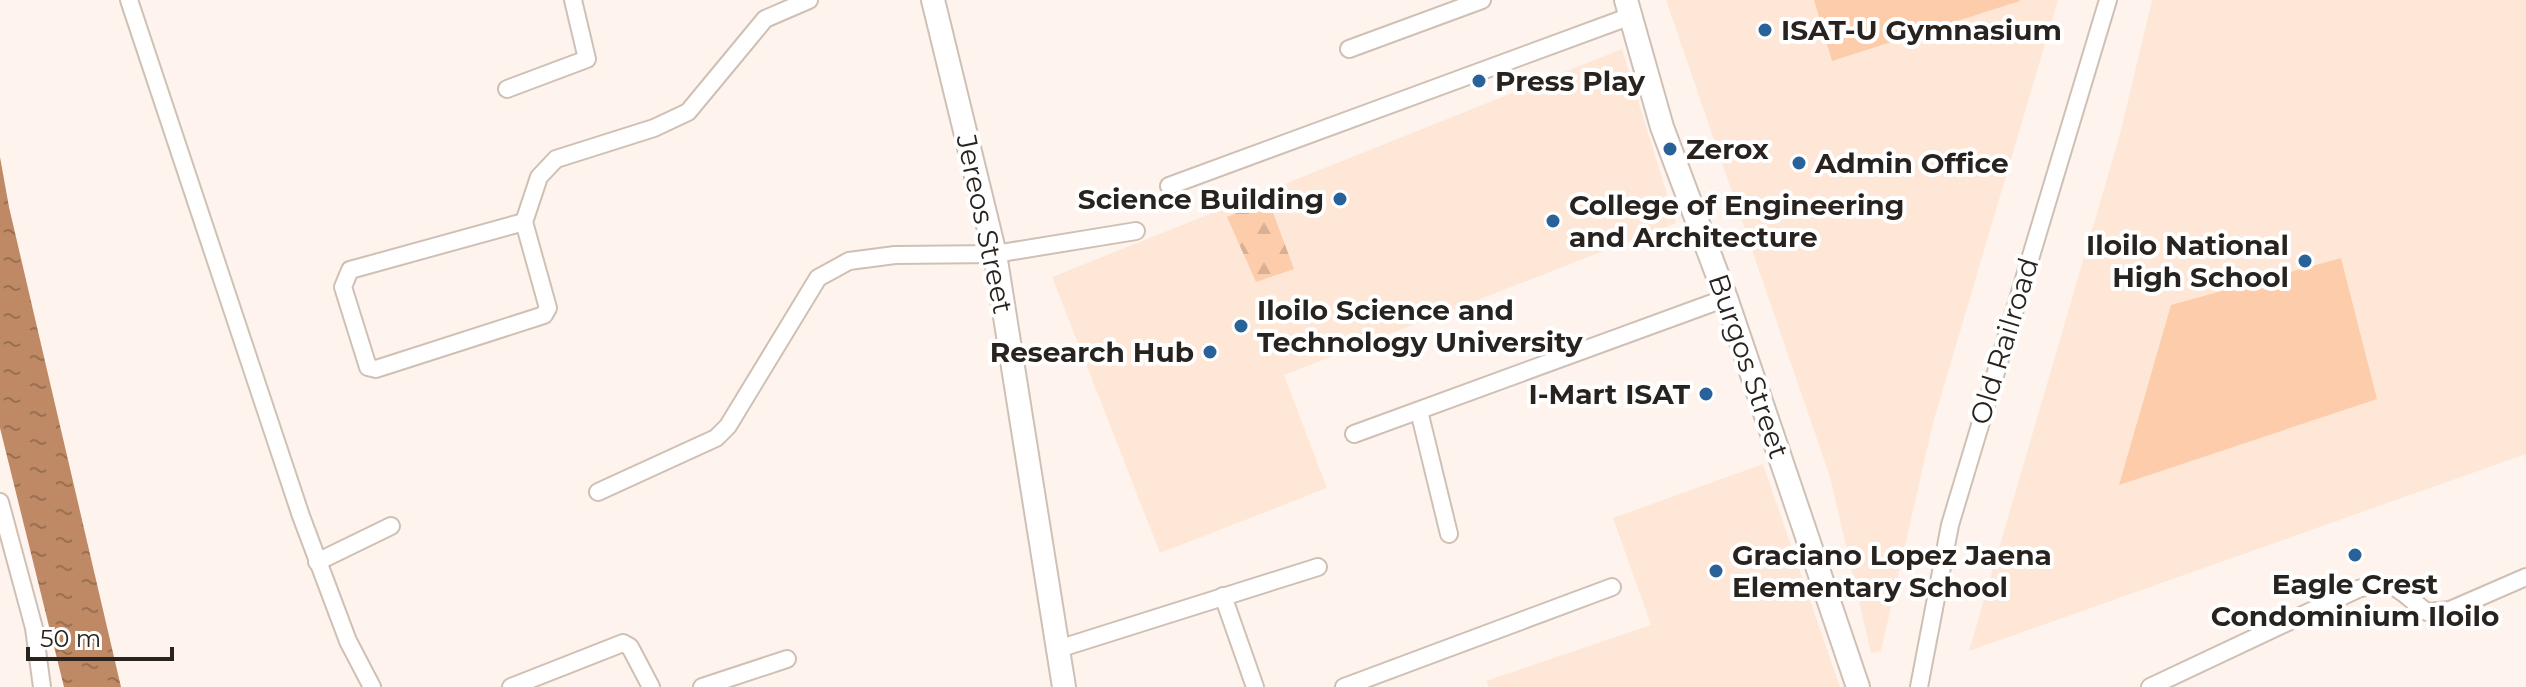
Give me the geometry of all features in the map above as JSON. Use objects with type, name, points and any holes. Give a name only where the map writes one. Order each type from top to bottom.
[{"type":"main road","name":"Jereos Street","points":[[933,0],[995,254],[1064,687]]},
{"type":"main road","name":"Burgos Street","points":[[1629,8],[1662,127],[1726,298],[1858,687]]},
{"type":"street","points":[[129,0],[317,562],[348,641],[372,687]]},
{"type":"street","points":[[507,89],[587,59],[573,0]]},
{"type":"street","points":[[524,222],[350,270],[343,287],[368,367],[376,369],[544,315],[548,308],[524,222],[539,177],[556,159],[654,128],[688,112],[765,19],[809,0]]},
{"type":"street","points":[[1349,49],[1482,0]]},
{"type":"street","name":"Old Railroad","points":[[1919,687],[1950,525],[2108,0]]},
{"type":"street","points":[[1169,186],[1629,8]]},
{"type":"street","points":[[598,492],[722,432],[818,278],[849,261],[895,255],[995,254],[1136,231]]},
{"type":"street","points":[[1354,434],[1726,298]]},
{"type":"street","points":[[1419,411],[1449,534]]},
{"type":"street","points":[[0,502],[34,628],[42,687]]},
{"type":"street","points":[[317,562],[391,526]]},
{"type":"street","points":[[1058,649],[1318,567]]},
{"type":"street","points":[[2150,687],[2358,589],[2390,583],[2401,588],[2427,612],[2450,610],[2526,577]]},
{"type":"street","points":[[1344,687],[1612,587]]},
{"type":"street","points":[[1223,596],[1255,687]]},
{"type":"street","points":[[511,687],[623,643],[630,647],[651,687]]},
{"type":"street","points":[[702,687],[787,659]]},
{"type":"shaded area","points":[[1666,0],[2058,0],[1933,423],[1881,651],[1871,653],[1830,477]]},
{"type":"shaded area","name":"Iloilo National High School","points":[[2152,0],[2526,0],[2526,454],[1969,651],[2120,134]]},
{"type":"shaded area","name":"Iloilo Science and Technology University","points":[[1622,49],[1676,223],[1284,375],[1327,488],[1160,553],[1052,277]]},
{"type":"shaded area","name":"Graciano Lopez Jaena Elementary School","points":[[1763,464],[1840,687],[1489,687],[1486,681],[1651,625],[1613,518]]},
{"type":"green space","points":[[1814,0],[2020,0],[2020,1],[1832,61]]},
{"type":"green space","points":[[1268,199],[1294,269],[1256,282],[1227,217]]},
{"type":"green space","points":[[2341,258],[2377,399],[2119,485],[2171,305]]},
{"type":"water","points":[[0,157],[121,687],[64,687],[0,428]]},
{"type":"place","name":"ISAT-U Gymnasium","points":[[1765,30]]},
{"type":"place","name":"Press Play","points":[[1479,81]]},
{"type":"place","name":"Zerox","points":[[1670,149]]},
{"type":"place","name":"Admin Office","points":[[1799,163]]},
{"type":"place","name":"Science Building","points":[[1340,199]]},
{"type":"place","name":"College of Engineering and Architecture","points":[[1553,221]]},
{"type":"place","name":"Iloilo National High School","points":[[2305,261]]},
{"type":"place","name":"Iloilo Science and Technology University","points":[[1241,326]]},
{"type":"place","name":"Research Hub","points":[[1210,352]]},
{"type":"place","name":"I-Mart ISAT","points":[[1706,394]]},
{"type":"place","name":"Eagle Crest Condominium Iloilo","points":[[2355,555]]},
{"type":"place","name":"Graciano Lopez Jaena Elementary School","points":[[1716,571]]}]
